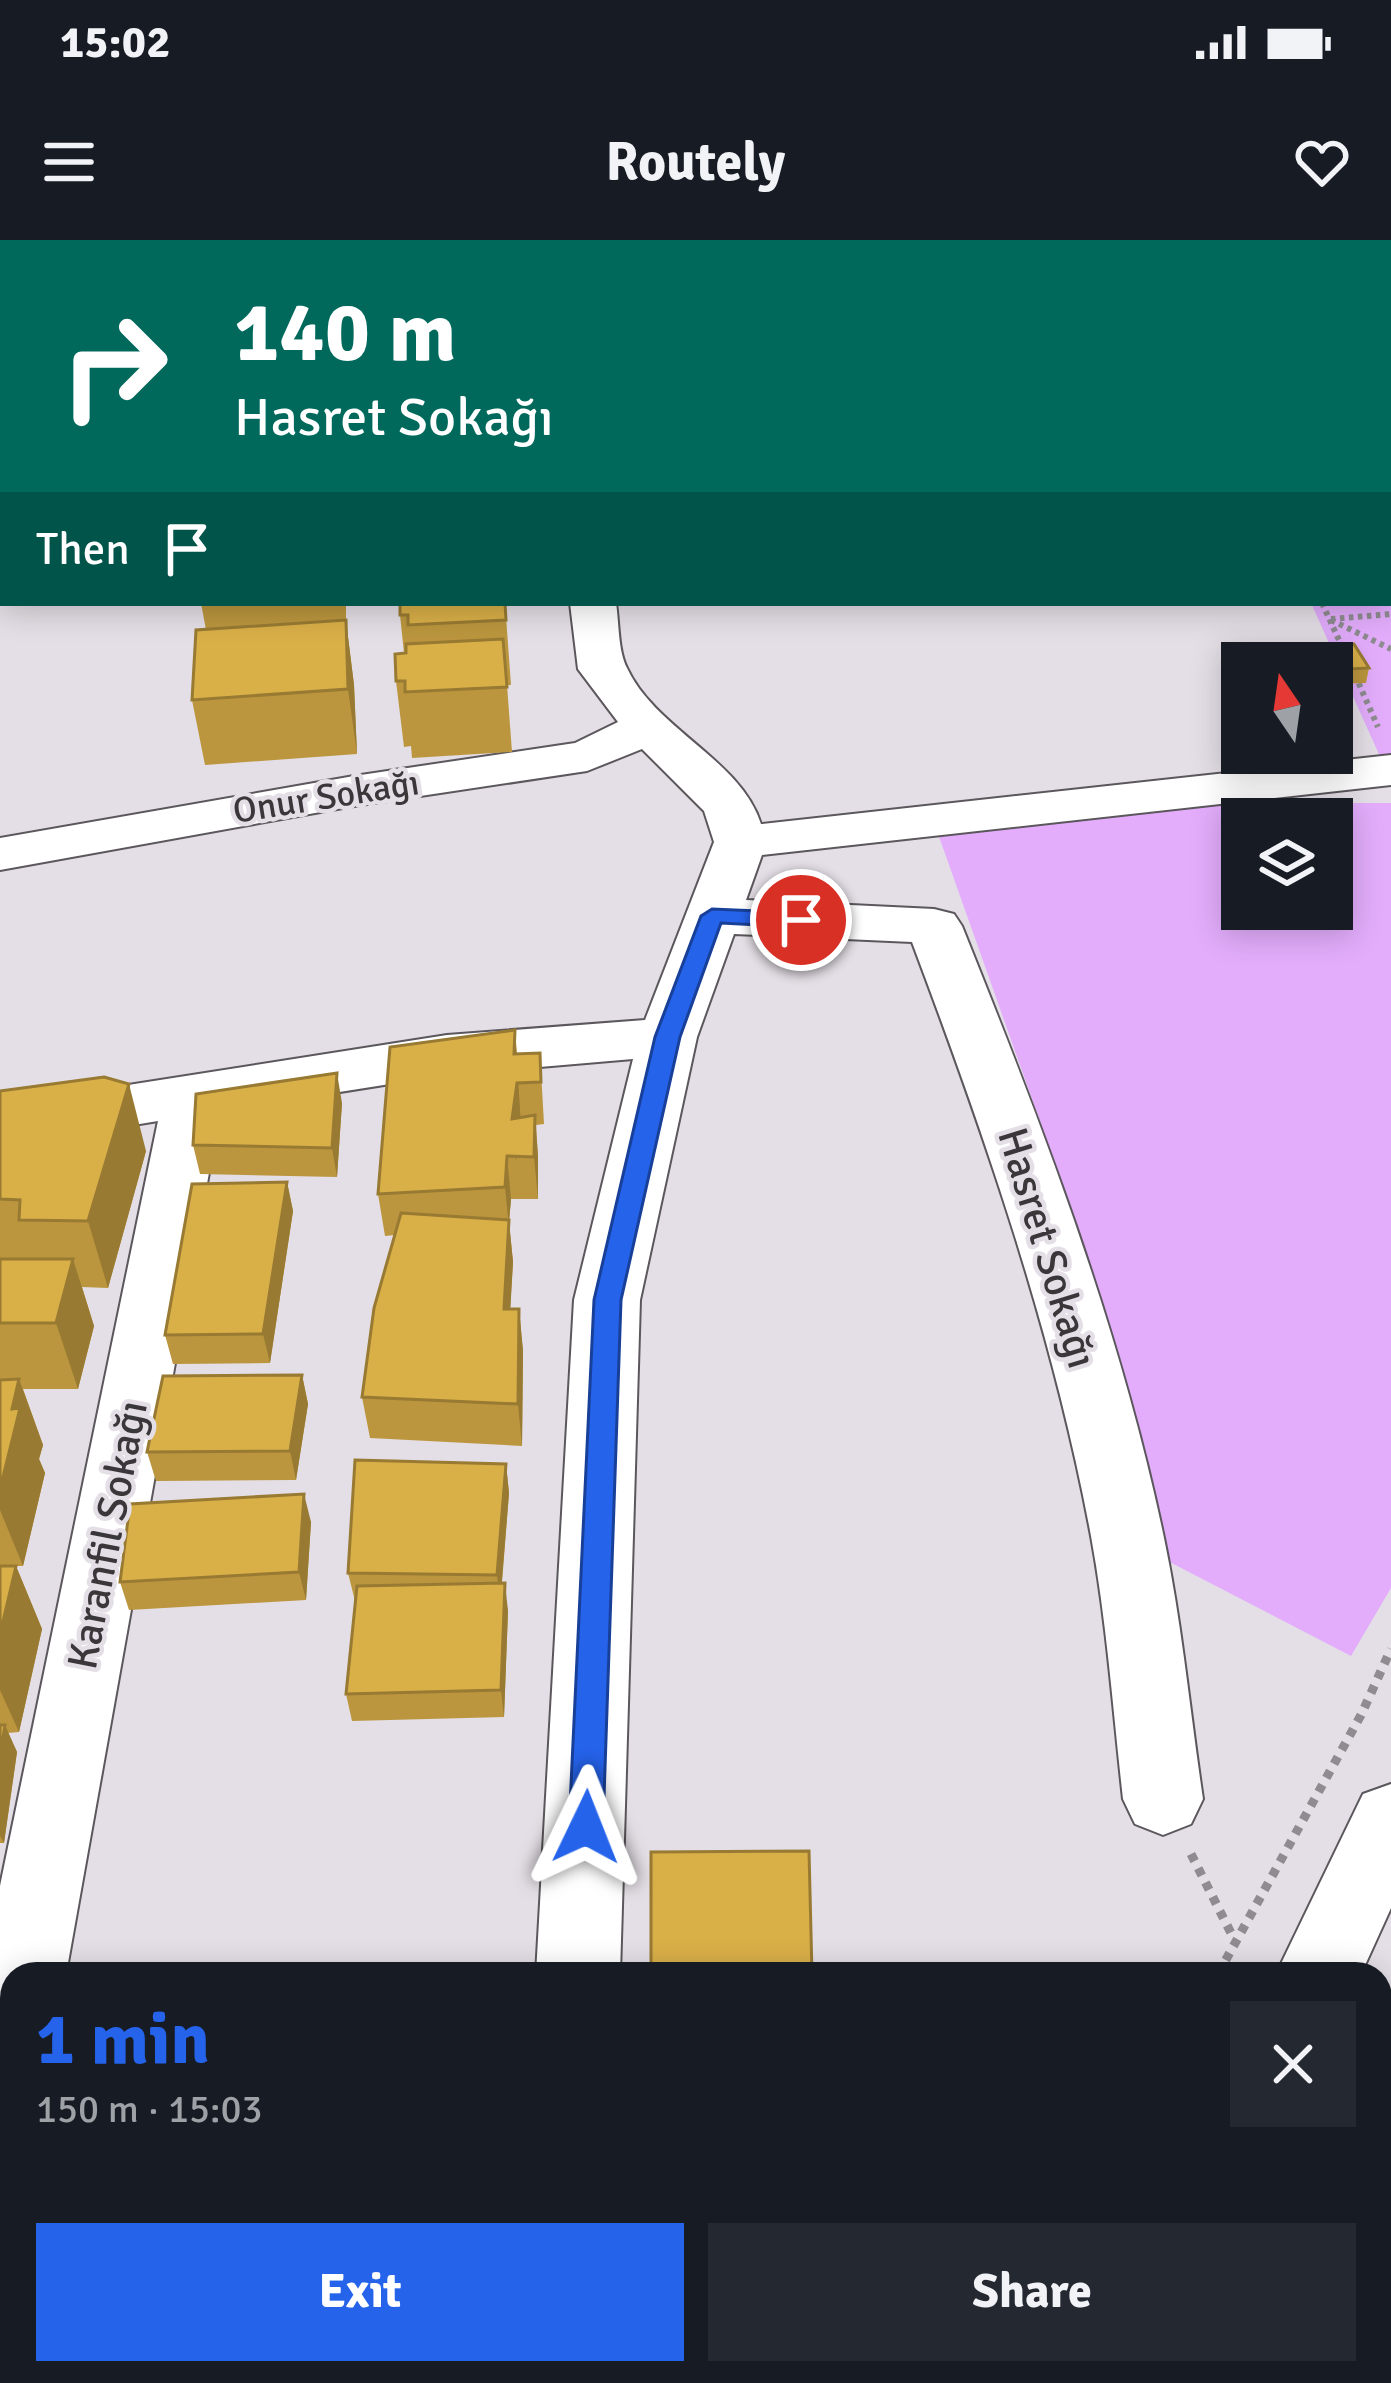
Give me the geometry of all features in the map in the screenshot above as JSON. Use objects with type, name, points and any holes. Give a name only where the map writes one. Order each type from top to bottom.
[{"type":"street","points":[[579,1962],[607,1300],[668,1037],[740,842],[729,806],[648,727],[602,669],[593,606]]},
{"type":"street","name":"Onur Sokağı","points":[[0,854],[354,790],[586,757],[648,727]]},
{"type":"street","points":[[740,842],[1387,753]]},
{"type":"street","name":"Hasret Sokağı","points":[[712,916],[934,926],[1000,1092],[1080,1348],[1127,1537],[1163,1799]]},
{"type":"street","points":[[0,1126],[447,1055],[668,1037]]},
{"type":"street","name":"Karanfil Sokağı","points":[[26,1962],[193,1096]]},
{"type":"street","points":[[1324,1962],[1391,1820]]},
{"type":"path","points":[[1323,606],[1387,753]]},
{"type":"path","points":[[1329,620],[1391,614]]},
{"type":"path","points":[[1329,620],[1391,649]]},
{"type":"path","points":[[1223,1962],[1361,1715],[1391,1649]]},
{"type":"path","points":[[1163,1799],[1234,1939]]},
{"type":"shaded area","points":[[1312,606],[1391,606],[1391,781],[1353,696],[1353,642],[1329,642]]},
{"type":"shaded area","points":[[1353,803],[1391,803],[1391,1588],[1351,1656],[1156,1555],[1071,1209],[937,831],[1221,804],[1221,930],[1353,930]]},
{"type":"building","points":[[400,606],[505,606],[506,620],[408,625],[408,615],[400,615]]},
{"type":"building","points":[[346,620],[348,689],[192,700],[196,630]]},
{"type":"building","points":[[503,639],[507,687],[405,692],[405,681],[396,681],[395,654],[406,653],[406,644]]},
{"type":"building","points":[[1354,644],[1369,668],[1353,669]]},
{"type":"building","points":[[515,1030],[514,1054],[540,1053],[541,1082],[517,1083],[512,1119],[535,1115],[534,1157],[507,1156],[505,1187],[378,1194],[390,1047]]},
{"type":"building","points":[[337,1073],[332,1148],[193,1145],[196,1094]]},
{"type":"building","points":[[104,1077],[129,1084],[88,1221],[19,1220],[20,1200],[0,1199],[0,1091]]},
{"type":"building","points":[[287,1182],[263,1334],[165,1335],[192,1184]]},
{"type":"building","points":[[401,1213],[509,1220],[504,1309],[519,1309],[518,1404],[362,1397],[374,1308]]},
{"type":"building","points":[[0,1259],[73,1259],[56,1323],[0,1323]]},
{"type":"building","points":[[302,1375],[290,1451],[147,1452],[163,1376]]},
{"type":"building","points":[[19,1379],[12,1409],[20,1408],[0,1489],[0,1380]]},
{"type":"building","points":[[355,1460],[506,1464],[497,1575],[348,1573]]},
{"type":"building","points":[[304,1494],[299,1572],[120,1582],[130,1504]]},
{"type":"building","points":[[0,1566],[16,1566],[0,1634]]},
{"type":"building","points":[[505,1583],[501,1690],[346,1694],[357,1586]]},
{"type":"building","points":[[809,1851],[812,1962],[651,1962],[651,1852]]},
{"type":"route","points":[[586,1827],[607,1300],[668,1037],[712,916],[801,920]]}]
